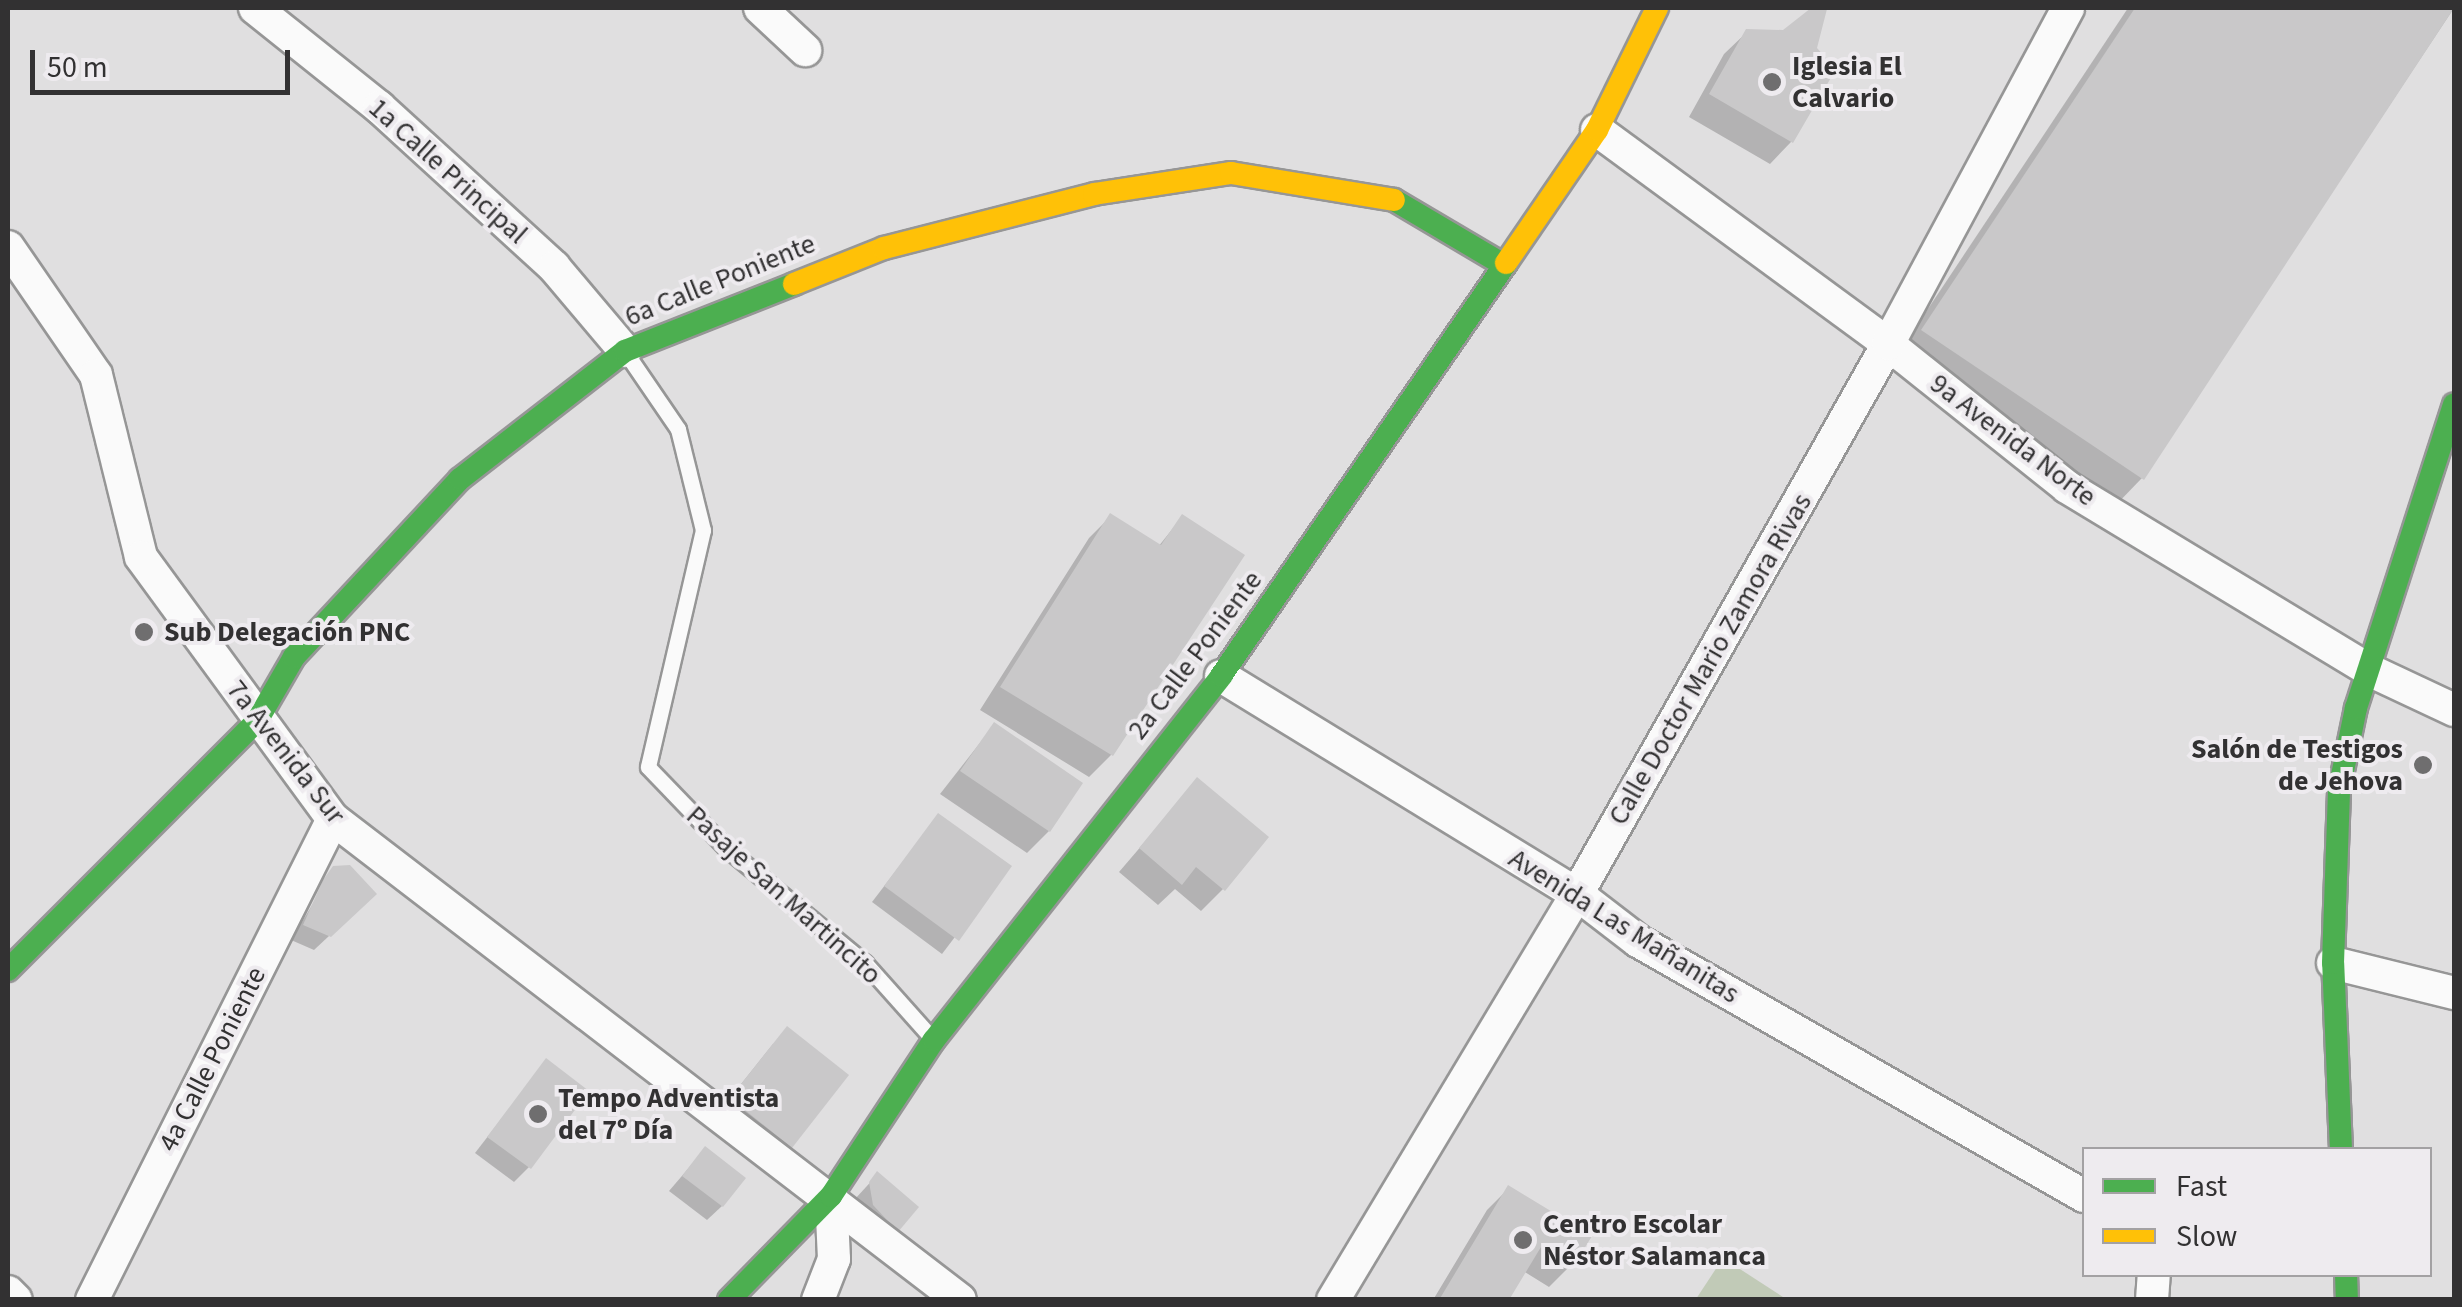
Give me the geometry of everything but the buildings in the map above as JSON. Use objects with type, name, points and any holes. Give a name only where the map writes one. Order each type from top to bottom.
[{"type":"street","points":[[760,8],[805,50]]},
{"type":"street","name":"2a Calle Poniente","points":[[729,1300],[831,1196],[934,1040],[1221,676],[1597,130],[1657,8]]},
{"type":"street","name":"Calle Doctor Mario Zamora Rivas","points":[[1332,1300],[1577,894],[1888,344],[2068,8]]},
{"type":"street","name":"1a Calle Principal","points":[[277,14],[554,266],[624,352]]},
{"type":"street","name":"9a Avenida Norte","points":[[1597,130],[1888,344],[2067,487],[2370,670],[2454,710]]},
{"type":"street","name":"6a Calle Poniente","points":[[8,970],[257,721],[294,657],[460,479],[624,352],[884,248],[1094,194],[1231,173],[1383,194],[1504,265]]},
{"type":"street","name":"7a Avenida Sur","points":[[8,247],[96,375],[141,556],[257,721],[333,818],[675,1086],[831,1196],[960,1300]]},
{"type":"street","points":[[2341,1147],[2333,963],[2334,821],[2370,670],[2454,404]]},
{"type":"street","name":"Avenida Las Mañanitas","points":[[1221,676],[1577,894],[1638,941],[2082,1195]]},
{"type":"street","name":"4a Calle Poniente","points":[[92,1300],[333,818]]},
{"type":"street","points":[[2333,963],[2454,993]]},
{"type":"street","points":[[818,1300],[834,1258],[831,1196]]},
{"type":"street","points":[[8,1292],[16,1300]]},
{"type":"lane","name":"Pasaje San Martincito","points":[[624,352],[678,429],[703,530],[648,767],[728,849],[865,963],[934,1040]]},
{"type":"green space","points":[[1723,1258],[1786,1299],[1696,1299]]},
{"type":"traffic: fast","points":[[1394,200],[1504,265]]},
{"type":"traffic: fast","points":[[729,1300],[831,1196],[934,1040],[1221,676],[1506,263]]},
{"type":"traffic: fast","points":[[8,970],[257,721],[294,657],[460,479],[625,351],[794,284]]},
{"type":"traffic: fast","points":[[2341,1147],[2333,963],[2339,790],[2356,708],[2454,404]]},
{"type":"traffic: fast","points":[[2346,1277],[2347,1300]]},
{"type":"traffic: slow","points":[[1506,263],[1597,130],[1657,8]]},
{"type":"traffic: slow","points":[[794,284],[884,248],[1094,194],[1231,173],[1394,200]]},
{"type":"place","name":"Iglesia El Calvario","points":[[1772,82]]},
{"type":"place","name":"Sub Delegación PNC","points":[[144,632]]},
{"type":"place","name":"Salón de Testigos de Jehova","points":[[2423,765]]},
{"type":"place","name":"Tempo Adventista del 7º Día","points":[[538,1114]]},
{"type":"place","name":"Centro Escolar Néstor Salamanca","points":[[1523,1240]]}]
